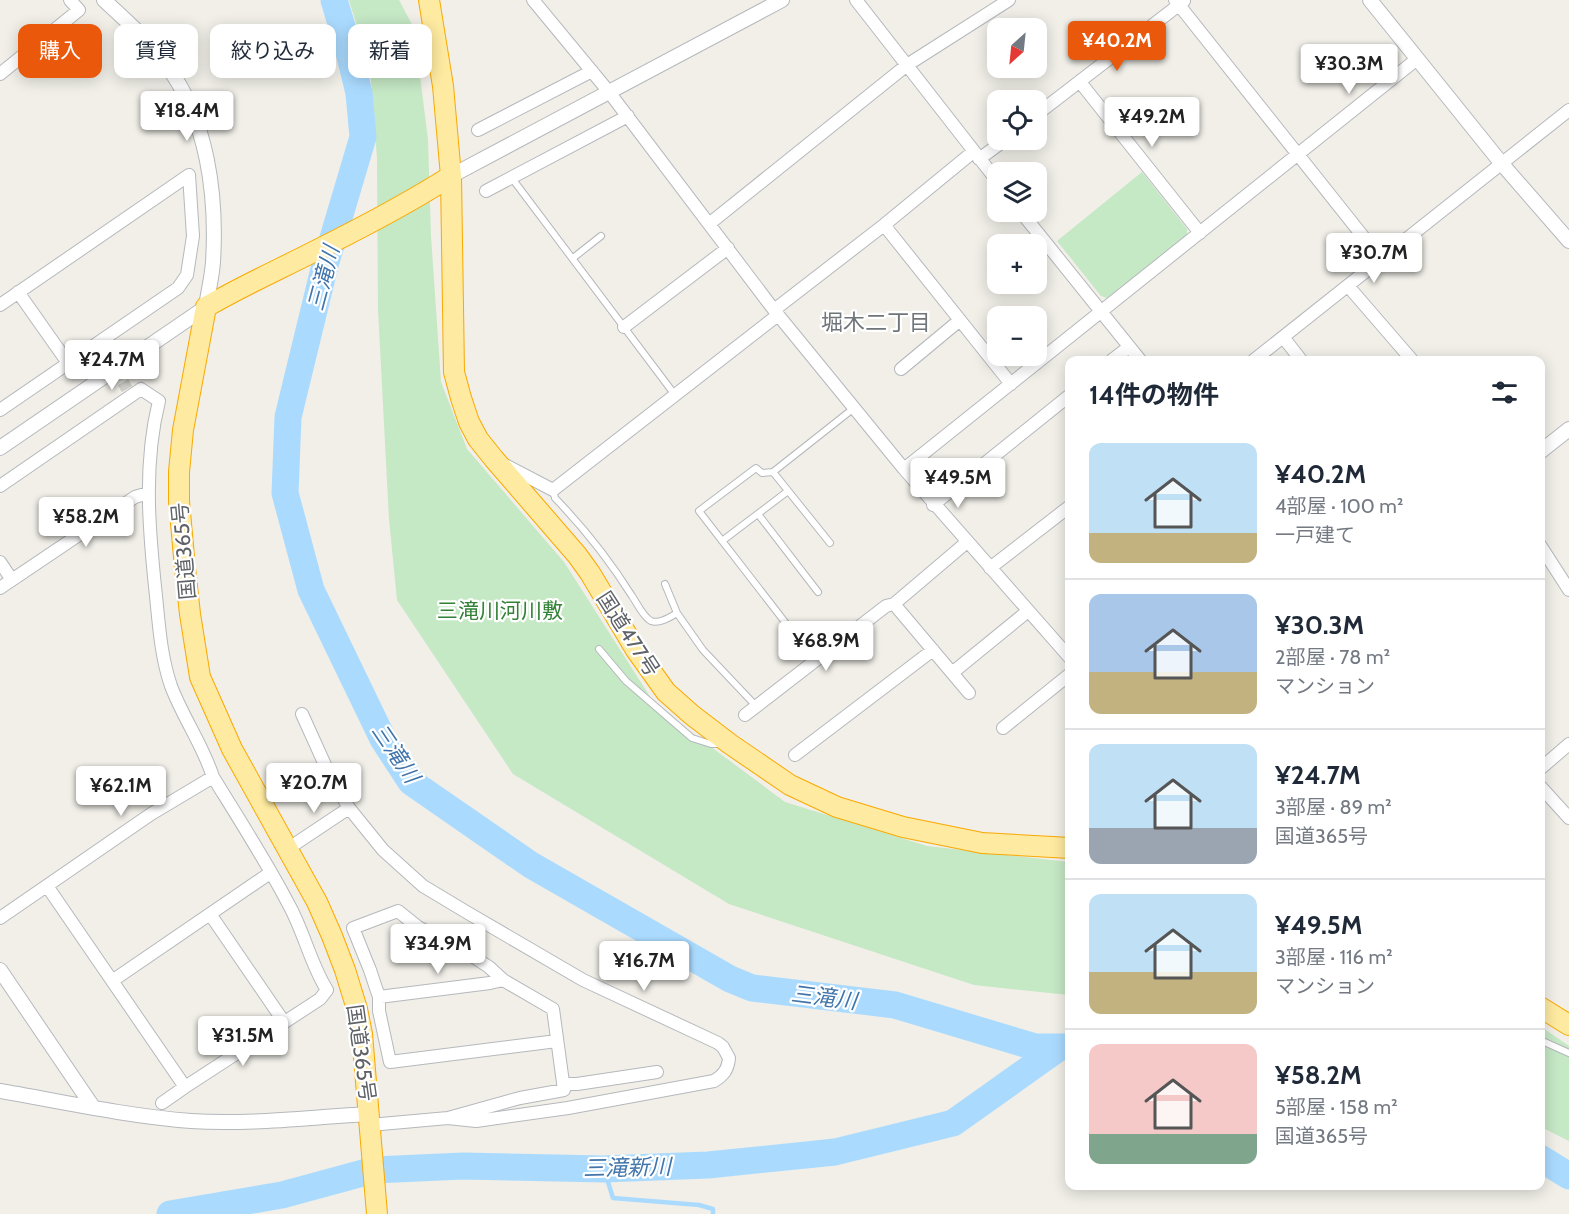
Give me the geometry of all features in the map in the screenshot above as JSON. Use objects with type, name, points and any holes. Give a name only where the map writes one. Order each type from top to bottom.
[{"type":"highway","points":[[206,307],[320,249],[452,176],[443,86],[429,0]]},
{"type":"highway","name":"国道477号","points":[[452,176],[454,372],[469,422],[478,439],[494,459],[590,573],[636,650],[666,692],[730,744],[790,785],[837,807],[903,827],[982,843],[1065,848]]},
{"type":"highway","name":"国道365号","points":[[206,307],[183,430],[179,472],[179,501],[185,568],[200,677],[232,749],[317,902],[332,936],[354,999],[361,1026],[377,1214]]},
{"type":"highway","points":[[1545,1010],[1569,1025]]},
{"type":"street","points":[[0,74],[79,10],[70,0]]},
{"type":"street","points":[[0,448],[206,307],[213,263],[212,202],[208,168],[197,120],[168,66],[104,0]]},
{"type":"street","points":[[533,0],[628,116],[776,313],[933,505],[1065,652]]},
{"type":"street","points":[[452,176],[782,0]]},
{"type":"street","points":[[856,0],[987,169]]},
{"type":"street","points":[[709,224],[907,65],[1009,0]]},
{"type":"street","points":[[1370,0],[1502,164],[1569,241]]},
{"type":"street","points":[[1047,107],[1179,2],[1381,259]]},
{"type":"street","points":[[904,469],[1417,59]]},
{"type":"street","points":[[478,130],[592,71]]},
{"type":"street","points":[[1080,82],[1200,233]]},
{"type":"street","points":[[1259,356],[1569,110]]},
{"type":"street","points":[[486,191],[628,116]]},
{"type":"street","points":[[494,459],[554,490],[884,225],[987,150]]},
{"type":"street","points":[[0,305],[189,174],[193,236],[187,275],[178,288],[102,347],[68,363],[0,410]]},
{"type":"street","points":[[1029,222],[1137,356]]},
{"type":"street","points":[[884,225],[1011,384]]},
{"type":"street","points":[[624,327],[728,248]]},
{"type":"street","points":[[1348,286],[1409,356]]},
{"type":"street","points":[[18,292],[68,363]]},
{"type":"street","points":[[901,369],[960,320]]},
{"type":"street","points":[[1283,337],[1298,356]]},
{"type":"street","points":[[1117,356],[1129,346]]},
{"type":"street","points":[[0,486],[130,392],[141,389],[159,401],[153,428],[148,493],[149,534],[163,656],[179,706],[208,758],[213,777],[289,905],[327,990],[320,999],[162,1103]]},
{"type":"street","points":[[933,505],[1065,399]]},
{"type":"street","points":[[1545,448],[1569,429]]},
{"type":"street","points":[[0,588],[135,497],[148,493]]},
{"type":"street","points":[[990,568],[1065,510]]},
{"type":"street","points":[[745,715],[886,606],[894,604],[967,542]]},
{"type":"street","points":[[1545,553],[1569,590]]},
{"type":"street","points":[[0,562],[12,579]]},
{"type":"street","points":[[894,604],[969,693]]},
{"type":"street","points":[[952,673],[1028,611]]},
{"type":"street","points":[[795,755],[933,650]]},
{"type":"street","points":[[1003,728],[1065,678]]},
{"type":"street","points":[[302,714],[330,776],[349,808],[383,850],[423,886],[583,980],[718,1043],[729,1058],[726,1071],[722,1077],[714,1081],[568,1108],[476,1121],[448,1118]]},
{"type":"street","points":[[1545,764],[1569,744]]},
{"type":"street","points":[[0,918],[151,814],[213,777]]},
{"type":"street","points":[[1545,792],[1569,818]]},
{"type":"street","points":[[295,844],[349,808]]},
{"type":"street","points":[[112,981],[270,873]]},
{"type":"street","points":[[47,886],[185,1087]]},
{"type":"street","points":[[0,1091],[143,1116],[192,1121],[257,1120],[370,1128],[448,1118],[520,1098],[564,1090],[553,1009],[503,980],[489,967],[466,952],[418,927],[398,911],[352,927],[379,998],[379,1011],[390,1062],[557,1041]]},
{"type":"street","points":[[210,914],[284,1022]]},
{"type":"street","points":[[0,970],[93,1107]]},
{"type":"street","points":[[379,998],[503,980]]},
{"type":"street","points":[[564,1084],[657,1072]]},
{"type":"lane","points":[[511,177],[675,395]]},
{"type":"lane","points":[[573,258],[601,236]]},
{"type":"lane","points":[[788,626],[699,511],[756,468],[762,473],[773,472],[854,408]]},
{"type":"lane","points":[[773,472],[830,543]]},
{"type":"lane","points":[[554,490],[555,498],[585,532],[645,616],[657,621],[677,613]]},
{"type":"lane","points":[[723,541],[788,491]]},
{"type":"lane","points":[[758,514],[818,592]]},
{"type":"lane","points":[[665,584],[677,613],[703,650],[756,706]]},
{"type":"lane","points":[[599,649],[626,681],[692,738],[711,744],[730,744]]},
{"type":"lane","points":[[1545,1042],[1569,1053]]},
{"type":"green space","name":"三滝川河川敷","points":[[349,0],[399,0],[412,24],[356,24]]},
{"type":"green space","name":"三滝川河川敷","points":[[371,78],[420,78],[428,140],[431,236],[441,382],[467,449],[564,562],[656,706],[785,802],[927,846],[1065,862],[1065,995],[974,985],[729,904],[513,774],[397,600],[389,519],[378,309],[377,158]]},
{"type":"green space","points":[[1142,172],[1187,229],[1187,236],[1107,298],[1101,296],[1057,241]]},
{"type":"green space","points":[[1545,1029],[1569,1046],[1569,1141],[1545,1129]]},
{"type":"waterway","name":"三滝川","points":[[334,0],[359,93],[363,137],[325,265],[288,417],[285,493],[311,590],[383,739],[411,782],[531,865],[730,979],[752,988],[895,1005],[1035,1047],[1065,1047]]},
{"type":"waterway","name":"三滝新川","points":[[170,1214],[282,1195],[374,1170],[463,1166],[604,1169],[708,1165],[835,1152],[953,1123],[1060,1047]]},
{"type":"waterway","name":"三滝川","points":[[1545,1161],[1569,1176]]},
{"type":"waterway","points":[[604,1169],[613,1198],[699,1205],[713,1209],[713,1214]]},
{"type":"tunnel","points":[[105,351],[127,389]]},
{"type":"district","name":"堀木二丁目","points":[[876,322]]}]
